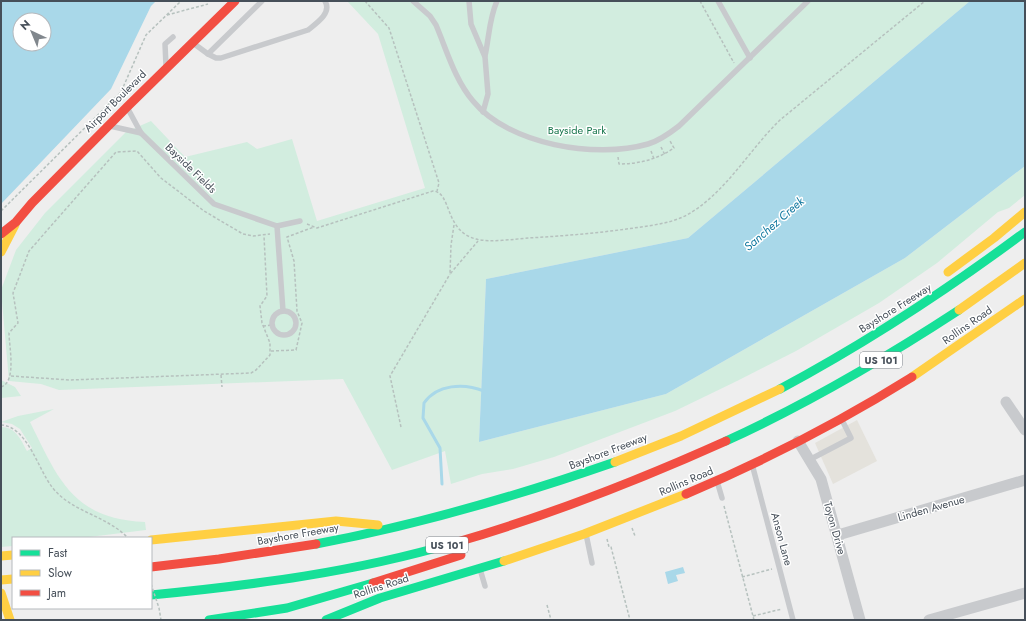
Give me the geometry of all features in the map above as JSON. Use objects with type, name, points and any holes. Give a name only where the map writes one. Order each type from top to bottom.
[{"type":"main road","name":"Airport Boulevard","points":[[1,234],[16,222],[32,203],[166,67],[235,1]]},
{"type":"main road","points":[[943,276],[994,238],[1025,212]]},
{"type":"main road","name":"Airport Boulevard","points":[[1,252],[16,222]]},
{"type":"main road","name":"Bayshore Freeway","points":[[152,567],[254,554],[349,538],[396,527],[480,507],[581,475],[641,452],[757,400],[865,341],[935,297],[1025,232]]},
{"type":"main road","name":"US 101","points":[[152,595],[302,578],[421,552],[500,530],[577,503],[653,474],[728,441],[803,404],[875,363],[945,319],[1025,263]]},
{"type":"main road","points":[[865,341],[931,286]]},
{"type":"main road","name":"Rollins Road","points":[[326,620],[356,612],[480,568],[586,533],[717,481],[798,441],[891,390],[955,349],[1025,299]]},
{"type":"main road","points":[[688,468],[728,441]]},
{"type":"main road","points":[[152,540],[336,521],[396,527]]},
{"type":"main road","points":[[209,620],[287,608],[319,600],[467,553]]},
{"type":"main road","points":[[1,556],[12,555]]},
{"type":"main road","points":[[1,580],[12,579]]},
{"type":"main road","points":[[1,593],[10,620]]},
{"type":"main road","points":[[1,607],[12,606]]},
{"type":"street","points":[[1006,402],[1025,430]]},
{"type":"street","name":"Toyon Drive","points":[[798,441],[821,479],[838,535],[860,620]]},
{"type":"street","name":"Linden Avenue","points":[[838,535],[1025,480]]},
{"type":"street","points":[[929,620],[1025,593]]},
{"type":"lane","points":[[208,54],[262,1]]},
{"type":"lane","points":[[191,42],[208,54],[216,58],[221,58],[308,30],[327,12],[328,8],[325,1]]},
{"type":"lane","points":[[414,1],[430,16],[436,25],[463,89],[483,112],[506,127],[544,142],[568,148],[617,149],[649,144],[667,135],[679,126],[808,1]]},
{"type":"lane","points":[[469,1],[471,24],[485,57]]},
{"type":"lane","points":[[483,112],[488,94],[485,57],[490,35],[491,15],[497,1]]},
{"type":"lane","points":[[718,1],[750,58]]},
{"type":"lane","points":[[166,67],[166,44],[173,37]]},
{"type":"lane","name":"Bayside Fields","points":[[127,107],[141,133],[214,204],[277,226]]},
{"type":"lane","points":[[108,126],[141,133]]},
{"type":"lane","points":[[283,310],[277,226],[300,221]]},
{"type":"lane","points":[[283,310],[289,312],[294,317],[296,324],[293,331],[285,335],[275,332],[272,325],[273,316],[283,310]]},
{"type":"lane","points":[[809,460],[851,438],[841,418]]},
{"type":"lane","name":"Anson Lane","points":[[752,464],[793,620]]},
{"type":"lane","points":[[717,481],[722,498]]},
{"type":"lane","points":[[586,533],[592,563]]},
{"type":"lane","points":[[480,568],[485,586]]},
{"type":"path","points":[[1,211],[121,92],[146,35],[181,1]]},
{"type":"path","points":[[366,1],[389,28],[439,183],[437,191]]},
{"type":"path","points":[[700,1],[734,63]]},
{"type":"path","points":[[437,191],[445,201],[454,225],[463,233],[478,240],[574,235],[612,231],[660,224],[681,218],[693,211],[723,186],[747,159],[761,139],[780,120],[925,1]]},
{"type":"path","points":[[166,16],[208,4]]},
{"type":"path","points":[[617,149],[619,164],[635,163],[654,159],[674,148]]},
{"type":"path","points":[[650,149],[654,159]]},
{"type":"path","points":[[1,391],[2,387],[11,376],[9,333],[18,323],[13,293],[29,251],[116,152],[137,151],[161,178],[204,212],[243,234],[264,236],[272,234]]},
{"type":"path","points":[[270,352],[296,350],[302,323],[297,311],[294,261],[287,237],[314,227],[437,191]]},
{"type":"path","points":[[300,221],[314,227]]},
{"type":"path","points":[[450,274],[451,245],[454,225]]},
{"type":"path","points":[[11,376],[70,380],[251,373],[256,370],[270,355],[270,343],[263,326],[260,306],[267,296],[264,236]]},
{"type":"path","points":[[402,427],[390,376],[450,274],[467,256],[478,240]]},
{"type":"path","points":[[263,326],[272,325]]},
{"type":"path","points":[[221,375],[222,387]]},
{"type":"path","points":[[1,425],[8,425],[22,436],[48,482],[61,497],[77,508],[117,528],[127,537]]},
{"type":"path","points":[[722,498],[754,620]]},
{"type":"path","points":[[632,526],[635,536]]},
{"type":"path","points":[[606,536],[609,547],[611,547],[630,620]]},
{"type":"path","points":[[742,577],[779,567]]},
{"type":"path","points":[[152,587],[158,602],[161,620]]},
{"type":"path","points":[[547,605],[551,620]]},
{"type":"path","points":[[753,616],[790,607]]},
{"type":"shaded area","points":[[857,420],[877,461],[833,484],[815,443]]},
{"type":"green space","name":"Bayside Park","points":[[347,1],[970,1],[688,238],[486,279],[479,442],[666,394],[905,258],[1025,166],[1025,195],[1009,208],[998,212],[937,263],[879,303],[796,351],[737,381],[675,411],[554,457],[513,469],[482,474],[451,484],[445,451],[392,470],[343,379],[59,390],[41,384],[9,381],[1,290],[16,250],[45,213],[126,132],[151,121],[185,157],[247,142],[257,149],[292,139],[317,221],[425,188],[378,34]]},
{"type":"green space","points":[[1,380],[15,387],[21,396],[1,398]]},
{"type":"green space","points":[[54,409],[30,422],[60,478],[71,492],[84,504],[101,513],[121,519],[145,522],[146,530],[89,537],[12,537],[12,546],[1,547],[1,427],[11,429],[20,439],[27,451],[32,448],[20,429],[12,424],[1,422],[18,416]]},
{"type":"water","points":[[1,1],[156,1],[151,6],[111,89],[1,204]]},
{"type":"water","points":[[970,1],[1025,1],[1025,166],[905,258],[666,394],[479,442],[486,279],[688,238]]},
{"type":"water","points":[[683,567],[685,573],[676,575],[678,581],[668,584],[665,572]]},
{"type":"waterway","name":"Sanchez Creek","points":[[442,484],[440,448],[423,418],[424,403],[436,392],[451,387],[460,386],[476,388],[484,391]]},
{"type":"traffic: fast","points":[[780,389],[844,353],[906,315],[966,275],[1025,232]]},
{"type":"traffic: fast","points":[[726,441],[786,412],[845,380],[959,310]]},
{"type":"traffic: fast","points":[[316,544],[392,528],[467,509],[615,462]]},
{"type":"traffic: fast","points":[[152,595],[228,587],[342,570],[454,543]]},
{"type":"traffic: fast","points":[[326,620],[380,598],[504,561]]},
{"type":"traffic: fast","points":[[209,620],[287,608],[373,583]]},
{"type":"traffic: slow","points":[[948,272],[994,238],[1025,212]]},
{"type":"traffic: slow","points":[[1,252],[15,225]]},
{"type":"traffic: slow","points":[[959,310],[1025,263]]},
{"type":"traffic: slow","points":[[912,377],[1025,299]]},
{"type":"traffic: slow","points":[[615,462],[681,436],[780,389]]},
{"type":"traffic: slow","points":[[504,561],[584,534],[686,494]]},
{"type":"traffic: slow","points":[[152,540],[336,521],[378,525]]},
{"type":"traffic: slow","points":[[1,556],[12,555]]},
{"type":"traffic: slow","points":[[1,580],[12,579]]},
{"type":"traffic: slow","points":[[1,593],[10,620]]},
{"type":"traffic: jam","points":[[1,234],[16,222],[32,203],[127,107],[235,1]]},
{"type":"traffic: jam","points":[[686,494],[801,440],[857,410],[912,377]]},
{"type":"traffic: jam","points":[[454,543],[489,533],[592,497],[726,441]]},
{"type":"traffic: jam","points":[[152,567],[219,559],[316,544]]},
{"type":"traffic: jam","points":[[373,583],[461,555]]}]
